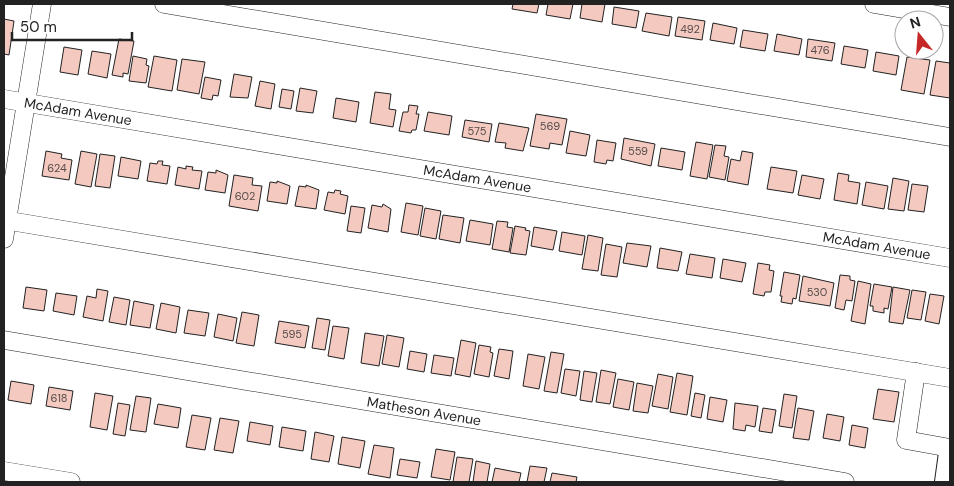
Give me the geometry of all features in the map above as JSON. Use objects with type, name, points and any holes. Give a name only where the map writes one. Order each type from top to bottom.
[{"type":"main road","points":[[946,482],[950,453]]},
{"type":"street","points":[[4,239],[5,220],[42,4]]},
{"type":"street","points":[[164,4],[950,137]]},
{"type":"street","points":[[874,4],[950,17]]},
{"type":"street","name":"McAdam Avenue","points":[[4,99],[950,258]]},
{"type":"street","points":[[5,220],[950,378]]},
{"type":"street","name":"Matheson Avenue","points":[[4,340],[845,482]]},
{"type":"street","points":[[916,372],[906,440],[950,448]]},
{"type":"street","points":[[4,471],[71,482]]},
{"type":"building","points":[[513,4],[539,4],[537,13],[512,9]]},
{"type":"building","points":[[548,4],[573,4],[570,19],[546,15]]},
{"type":"building","points":[[582,4],[605,4],[602,22],[580,18]]},
{"type":"building","points":[[614,7],[639,11],[636,28],[612,24]]},
{"type":"building","points":[[646,13],[672,17],[669,36],[642,31]]},
{"type":"building","points":[[678,17],[705,21],[702,40],[675,36]]},
{"type":"building","points":[[4,19],[14,21],[9,55],[4,54]]},
{"type":"building","points":[[713,23],[737,28],[734,44],[710,40]]},
{"type":"building","points":[[743,30],[768,34],[765,51],[740,47]]},
{"type":"building","points":[[777,34],[802,39],[799,55],[774,51]]},
{"type":"building","points":[[119,39],[134,41],[128,74],[123,73],[123,77],[112,75]]},
{"type":"building","points":[[808,39],[835,43],[832,61],[806,57]]},
{"type":"building","points":[[844,46],[868,50],[865,68],[841,64]]},
{"type":"building","points":[[64,47],[82,50],[78,75],[60,72]]},
{"type":"building","points":[[92,51],[111,54],[107,78],[88,74]]},
{"type":"building","points":[[876,52],[894,55],[894,60],[898,60],[896,75],[873,71]]},
{"type":"building","points":[[133,56],[147,59],[146,65],[149,66],[146,83],[129,81]]},
{"type":"building","points":[[154,56],[177,60],[172,91],[148,87]]},
{"type":"building","points":[[182,59],[205,62],[199,94],[177,90]]},
{"type":"building","points":[[906,60],[930,60],[924,94],[901,90]]},
{"type":"building","points":[[936,61],[950,63],[950,98],[930,95]]},
{"type":"building","points":[[234,74],[252,77],[248,98],[230,97]]},
{"type":"building","points":[[205,77],[221,80],[218,96],[213,95],[212,100],[201,98]]},
{"type":"building","points":[[260,81],[275,84],[271,109],[255,106]]},
{"type":"building","points":[[300,88],[317,91],[313,113],[296,111]]},
{"type":"building","points":[[282,89],[294,91],[291,109],[279,107]]},
{"type":"building","points":[[375,92],[391,94],[389,109],[396,110],[393,127],[370,123]]},
{"type":"building","points":[[336,98],[359,102],[356,122],[333,118]]},
{"type":"building","points":[[409,105],[418,106],[416,114],[419,114],[416,130],[412,130],[411,133],[399,131],[403,112],[408,112]]},
{"type":"building","points":[[428,112],[452,116],[449,135],[424,131]]},
{"type":"building","points":[[536,114],[567,119],[562,145],[550,143],[549,149],[530,146]]},
{"type":"building","points":[[465,120],[492,124],[489,142],[462,137]]},
{"type":"building","points":[[499,123],[529,128],[523,151],[505,148],[506,143],[495,142]]},
{"type":"building","points":[[570,131],[590,135],[586,156],[566,153]]},
{"type":"building","points":[[624,138],[655,144],[651,166],[621,159]]},
{"type":"building","points":[[597,140],[616,143],[613,161],[607,160],[606,164],[594,162]]},
{"type":"building","points":[[696,142],[713,145],[707,179],[690,176]]},
{"type":"building","points":[[715,145],[726,146],[724,156],[729,157],[725,180],[709,177]]},
{"type":"building","points":[[661,148],[685,152],[682,170],[658,166]]},
{"type":"building","points":[[46,151],[62,154],[61,158],[72,160],[69,180],[42,176]]},
{"type":"building","points":[[81,151],[97,154],[91,187],[75,184]]},
{"type":"building","points":[[742,151],[753,153],[748,185],[727,181],[731,159],[740,161]]},
{"type":"building","points":[[100,154],[115,156],[110,188],[95,186]]},
{"type":"building","points":[[121,157],[141,161],[138,179],[118,176]]},
{"type":"building","points":[[158,161],[163,161],[162,165],[170,166],[167,184],[147,181],[150,163],[157,164]]},
{"type":"building","points":[[186,166],[193,167],[192,170],[202,171],[199,189],[175,185],[178,167],[186,169]]},
{"type":"building","points":[[771,167],[797,171],[793,193],[767,189]]},
{"type":"building","points":[[216,170],[228,175],[225,193],[205,190],[208,172],[216,173]]},
{"type":"building","points":[[838,173],[849,175],[848,181],[860,183],[857,204],[834,200]]},
{"type":"building","points":[[234,175],[253,178],[252,185],[262,186],[258,211],[229,206]]},
{"type":"building","points":[[802,175],[824,179],[820,199],[798,195]]},
{"type":"building","points":[[893,178],[909,181],[904,211],[888,209]]},
{"type":"building","points":[[277,181],[290,186],[287,204],[267,201],[270,182],[277,183]]},
{"type":"building","points":[[866,182],[888,186],[884,209],[862,205]]},
{"type":"building","points":[[912,184],[928,186],[924,212],[908,210]]},
{"type":"building","points":[[306,185],[319,190],[316,209],[295,206],[299,186],[306,187]]},
{"type":"building","points":[[335,190],[341,191],[340,194],[348,196],[345,214],[324,210],[328,192],[334,193]]},
{"type":"building","points":[[406,203],[423,206],[418,235],[401,232]]},
{"type":"building","points":[[383,204],[391,209],[388,232],[368,228],[372,205],[382,207]]},
{"type":"building","points":[[351,206],[365,208],[361,233],[347,231]]},
{"type":"building","points":[[425,208],[441,211],[436,239],[420,236]]},
{"type":"building","points":[[443,215],[464,218],[460,243],[439,239]]},
{"type":"building","points":[[470,220],[493,224],[490,245],[466,241]]},
{"type":"building","points":[[497,221],[508,222],[507,227],[513,228],[509,252],[492,249]]},
{"type":"building","points":[[515,226],[526,228],[525,230],[530,231],[526,255],[510,253]]},
{"type":"building","points":[[534,227],[557,231],[553,250],[531,246]]},
{"type":"building","points":[[562,232],[585,236],[582,255],[559,251]]},
{"type":"building","points":[[588,235],[603,238],[598,271],[582,269]]},
{"type":"building","points":[[627,243],[651,246],[647,267],[623,263]]},
{"type":"building","points":[[606,244],[622,247],[617,277],[601,275]]},
{"type":"building","points":[[660,248],[682,252],[678,271],[657,268]]},
{"type":"building","points":[[690,254],[715,258],[712,278],[686,274]]},
{"type":"building","points":[[723,259],[746,263],[742,282],[720,278]]},
{"type":"building","points":[[758,263],[770,265],[769,270],[774,271],[771,292],[765,292],[764,296],[753,294]]},
{"type":"building","points":[[784,272],[800,275],[796,299],[793,298],[792,304],[781,302],[782,296],[780,296]]},
{"type":"building","points":[[840,275],[850,276],[850,280],[855,281],[852,301],[846,300],[844,310],[835,308]]},
{"type":"building","points":[[803,276],[834,283],[830,306],[799,301]]},
{"type":"building","points":[[858,281],[871,284],[865,324],[851,321]]},
{"type":"building","points":[[874,284],[892,287],[888,309],[884,308],[884,313],[873,311],[873,306],[870,306]]},
{"type":"building","points":[[26,287],[47,290],[44,311],[23,308]]},
{"type":"building","points":[[893,287],[910,290],[903,324],[889,322]]},
{"type":"building","points":[[97,289],[108,291],[103,321],[83,317],[87,296],[96,298]]},
{"type":"building","points":[[912,290],[926,292],[921,320],[907,318]]},
{"type":"building","points":[[56,293],[77,296],[74,315],[53,311]]},
{"type":"building","points":[[930,294],[944,296],[939,324],[925,321]]},
{"type":"building","points":[[114,297],[130,300],[126,325],[109,322]]},
{"type":"building","points":[[134,301],[154,305],[150,328],[130,325]]},
{"type":"building","points":[[161,303],[180,307],[176,333],[156,329]]},
{"type":"building","points":[[188,310],[209,313],[205,336],[184,333]]},
{"type":"building","points":[[242,312],[259,315],[254,346],[236,343]]},
{"type":"building","points":[[218,314],[237,318],[233,341],[214,337]]},
{"type":"building","points":[[317,318],[330,320],[325,350],[312,348]]},
{"type":"building","points":[[279,321],[309,326],[305,348],[275,343]]},
{"type":"building","points":[[333,326],[349,328],[344,359],[328,356]]},
{"type":"building","points":[[365,333],[384,336],[379,366],[361,363]]},
{"type":"building","points":[[387,335],[404,338],[399,367],[382,364]]},
{"type":"building","points":[[461,340],[476,343],[470,377],[455,374]]},
{"type":"building","points":[[479,345],[491,347],[490,352],[493,353],[489,377],[474,374]]},
{"type":"building","points":[[499,349],[513,351],[509,379],[494,376]]},
{"type":"building","points":[[410,351],[427,354],[424,372],[407,369]]},
{"type":"building","points":[[551,352],[564,354],[557,393],[544,391]]},
{"type":"building","points":[[528,354],[545,357],[539,389],[523,386]]},
{"type":"building","points":[[434,355],[454,358],[451,376],[431,373]]},
{"type":"building","points":[[565,369],[580,371],[576,396],[561,393]]},
{"type":"building","points":[[601,370],[616,373],[610,404],[596,402]]},
{"type":"building","points":[[584,371],[597,373],[592,402],[580,400]]},
{"type":"building","points":[[677,373],[693,376],[687,415],[670,412]]},
{"type":"building","points":[[658,374],[673,377],[668,409],[652,406]]},
{"type":"building","points":[[618,379],[634,382],[629,410],[613,407]]},
{"type":"building","points":[[11,381],[34,385],[31,404],[8,400]]},
{"type":"building","points":[[637,383],[653,386],[648,413],[633,411]]},
{"type":"building","points":[[49,387],[73,391],[70,410],[46,406]]},
{"type":"building","points":[[878,389],[899,392],[894,422],[873,419]]},
{"type":"building","points":[[95,393],[113,396],[107,430],[90,427]]},
{"type":"building","points":[[695,393],[705,395],[701,418],[691,416]]},
{"type":"building","points":[[784,394],[797,396],[792,428],[779,426]]},
{"type":"building","points":[[136,396],[151,398],[146,432],[130,430]]},
{"type":"building","points":[[710,397],[727,400],[723,422],[707,419]]},
{"type":"building","points":[[118,403],[130,405],[125,436],[113,434]]},
{"type":"building","points":[[735,403],[758,406],[755,427],[746,425],[745,431],[733,429]]},
{"type":"building","points":[[158,404],[181,408],[178,428],[154,424]]},
{"type":"building","points":[[763,408],[776,410],[772,433],[759,431]]},
{"type":"building","points":[[798,408],[814,411],[809,440],[793,438]]},
{"type":"building","points":[[827,414],[844,417],[840,441],[823,438]]},
{"type":"building","points":[[192,415],[211,418],[205,450],[186,447]]},
{"type":"building","points":[[220,418],[239,421],[233,453],[214,450]]},
{"type":"building","points":[[250,422],[273,426],[270,445],[247,441]]},
{"type":"building","points":[[852,425],[868,428],[865,448],[849,445]]},
{"type":"building","points":[[282,427],[306,431],[303,451],[279,447]]},
{"type":"building","points":[[315,432],[334,436],[329,462],[311,459]]},
{"type":"building","points":[[342,437],[365,441],[360,468],[338,464]]},
{"type":"building","points":[[374,445],[394,448],[390,478],[368,474]]},
{"type":"building","points":[[436,449],[455,452],[450,480],[431,477]]},
{"type":"building","points":[[457,457],[473,459],[469,482],[453,482]]},
{"type":"building","points":[[400,459],[420,462],[417,478],[397,475]]},
{"type":"building","points":[[476,461],[490,464],[487,482],[473,482]]},
{"type":"building","points":[[530,466],[547,468],[544,482],[527,482]]},
{"type":"building","points":[[495,468],[521,473],[519,482],[492,482]]},
{"type":"building","points":[[552,473],[577,477],[576,482],[550,482]]}]
